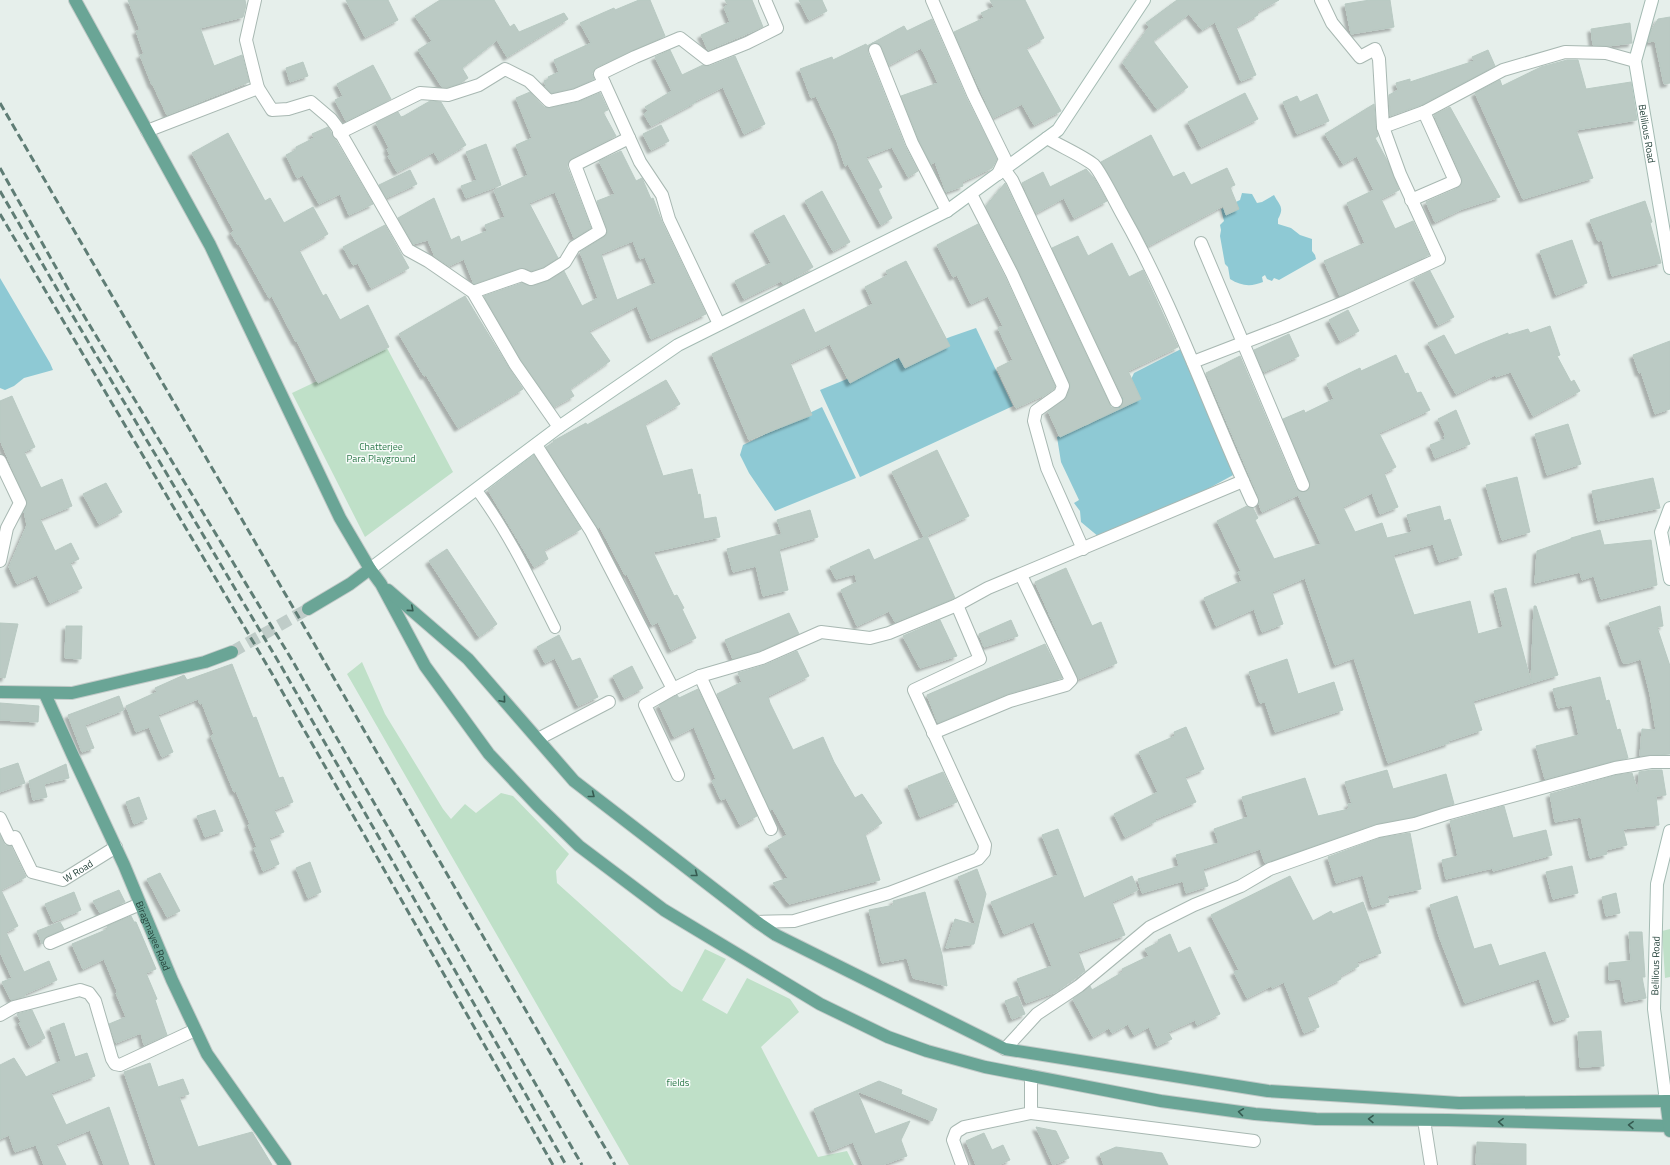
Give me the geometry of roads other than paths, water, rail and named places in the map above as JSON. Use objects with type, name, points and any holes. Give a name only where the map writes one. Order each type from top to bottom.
[{"type":"main road","points":[[75,0],[210,246],[340,518],[370,569],[381,584],[425,666],[489,754],[537,805],[579,846],[664,910],[820,1004],[888,1037],[927,1051],[985,1067],[1161,1101],[1255,1114],[1316,1119],[1424,1120],[1670,1128],[1668,1101],[1459,1103],[1268,1091],[1005,1049],[776,935],[757,922],[574,781],[468,659],[381,584]]},
{"type":"main road","points":[[308,609],[350,584],[370,569]]},
{"type":"main road","points":[[0,692],[45,694],[72,693],[205,662],[232,652]]},
{"type":"main road","name":"Biragmayee Road","points":[[45,694],[116,847],[172,980],[207,1054],[285,1165]]},
{"type":"street","points":[[255,0],[246,40],[258,88],[272,110],[288,109],[311,102],[331,119],[408,250],[428,261],[473,292],[515,364],[558,427]]},
{"type":"street","points":[[720,324],[670,219],[662,195],[640,162],[600,74],[680,38],[707,59],[771,31],[777,28],[765,0]]},
{"type":"street","points":[[932,0],[972,94],[1005,160],[1001,172]]},
{"type":"street","points":[[370,569],[558,427],[678,345],[947,211],[1001,172],[1058,130],[1144,0]]},
{"type":"street","points":[[1193,362],[1347,301],[1439,259],[1411,200],[1383,127],[1379,59],[1375,49],[1360,57],[1332,23],[1321,0]]},
{"type":"street","name":"Belilious Road","points":[[1652,0],[1635,61],[1670,268]]},
{"type":"street","points":[[875,50],[912,143],[947,211]]},
{"type":"street","points":[[1383,127],[1424,112],[1503,70],[1564,52],[1606,53],[1635,61]]},
{"type":"street","points":[[340,133],[420,93],[448,95],[479,85],[506,70],[529,81],[549,101],[576,95],[604,83]]},
{"type":"street","points":[[147,131],[258,88]]},
{"type":"street","points":[[1411,200],[1455,181],[1424,112]]},
{"type":"street","points":[[473,292],[522,275],[531,279],[546,274],[564,262],[574,247],[600,231],[575,165],[629,138]]},
{"type":"street","points":[[1047,138],[1095,166],[1140,244],[1166,298],[1221,432],[1252,501]]},
{"type":"street","points":[[1001,172],[1012,180],[1116,401]]},
{"type":"street","points":[[971,194],[1012,274],[1063,386],[1060,394],[1036,411],[1034,422],[1047,468],[1083,549]]},
{"type":"street","points":[[1201,243],[1303,485]]},
{"type":"street","points":[[536,445],[591,531],[614,579],[673,689]]},
{"type":"street","points":[[0,461],[20,503],[7,528],[0,561]]},
{"type":"street","points":[[678,775],[645,705],[673,689],[700,676],[762,658],[821,632],[870,638],[889,633],[957,604],[988,588],[1243,481]]},
{"type":"street","points":[[1670,508],[1661,532],[1670,579]]},
{"type":"street","points":[[933,733],[1010,701],[1066,685],[1071,680],[1021,574]]},
{"type":"street","points":[[757,922],[794,921],[889,893],[978,859],[984,852],[985,845],[914,690],[980,659],[957,604]]},
{"type":"street","points":[[700,676],[771,829]]},
{"type":"street","points":[[538,739],[609,702]]},
{"type":"street","points":[[1005,1049],[1037,1014],[1079,986],[1150,927],[1194,905],[1241,886],[1270,869],[1378,831],[1415,824],[1446,814],[1615,768],[1651,762],[1670,762]]},
{"type":"street","name":"W Road","points":[[0,818],[10,839],[15,837],[32,872],[63,880],[116,847]]},
{"type":"street","name":"Belilious Road","points":[[1668,1101],[1654,1009],[1657,884],[1670,831]]},
{"type":"street","points":[[50,943],[140,904]]},
{"type":"street","points":[[0,1015],[14,1007],[80,990],[90,993],[95,1001],[112,1059],[115,1064],[120,1065],[195,1030]]},
{"type":"street","points":[[1031,1076],[1031,1113]]},
{"type":"street","points":[[962,1165],[953,1140],[956,1132],[964,1127],[1031,1113],[1254,1140]]},
{"type":"street","points":[[1424,1120],[1431,1165]]},
{"type":"lane","points":[[476,489],[490,508],[525,567],[555,628]]},
{"type":"water","points":[[1242,193],[1252,194],[1257,203],[1262,202],[1274,195],[1281,209],[1278,224],[1291,228],[1300,235],[1312,239],[1312,251],[1316,259],[1279,280],[1274,278],[1272,281],[1267,279],[1265,275],[1262,277],[1263,282],[1250,285],[1238,283],[1230,279],[1228,267],[1225,264],[1220,236],[1220,225],[1224,221],[1221,209],[1240,200]]},
{"type":"water","points":[[0,278],[53,370],[24,378],[14,386],[5,390],[0,388]]},
{"type":"water","points":[[976,328],[1013,406],[860,477],[820,390],[950,337]]},
{"type":"water","points":[[1183,348],[1235,474],[1191,498],[1099,537],[1081,522],[1080,511],[1074,503],[1079,500],[1061,462],[1057,437],[1089,424],[1120,403],[1134,373]]},
{"type":"water","points":[[822,407],[856,478],[775,511],[749,473],[740,455],[743,445]]},
{"type":"tunnel","points":[[232,652],[308,609]]},
{"type":"railway","points":[[0,103],[615,1165]]},
{"type":"railway","points":[[0,168],[72,296],[292,660],[582,1165]]},
{"type":"railway","points":[[0,191],[281,666],[566,1165]]},
{"type":"railway","points":[[0,214],[271,672],[553,1165]]},
{"type":"park label","name":"Chatterjee Para Playground","points":[[381,452]]},
{"type":"park label","name":"fields","points":[[678,1082]]}]
